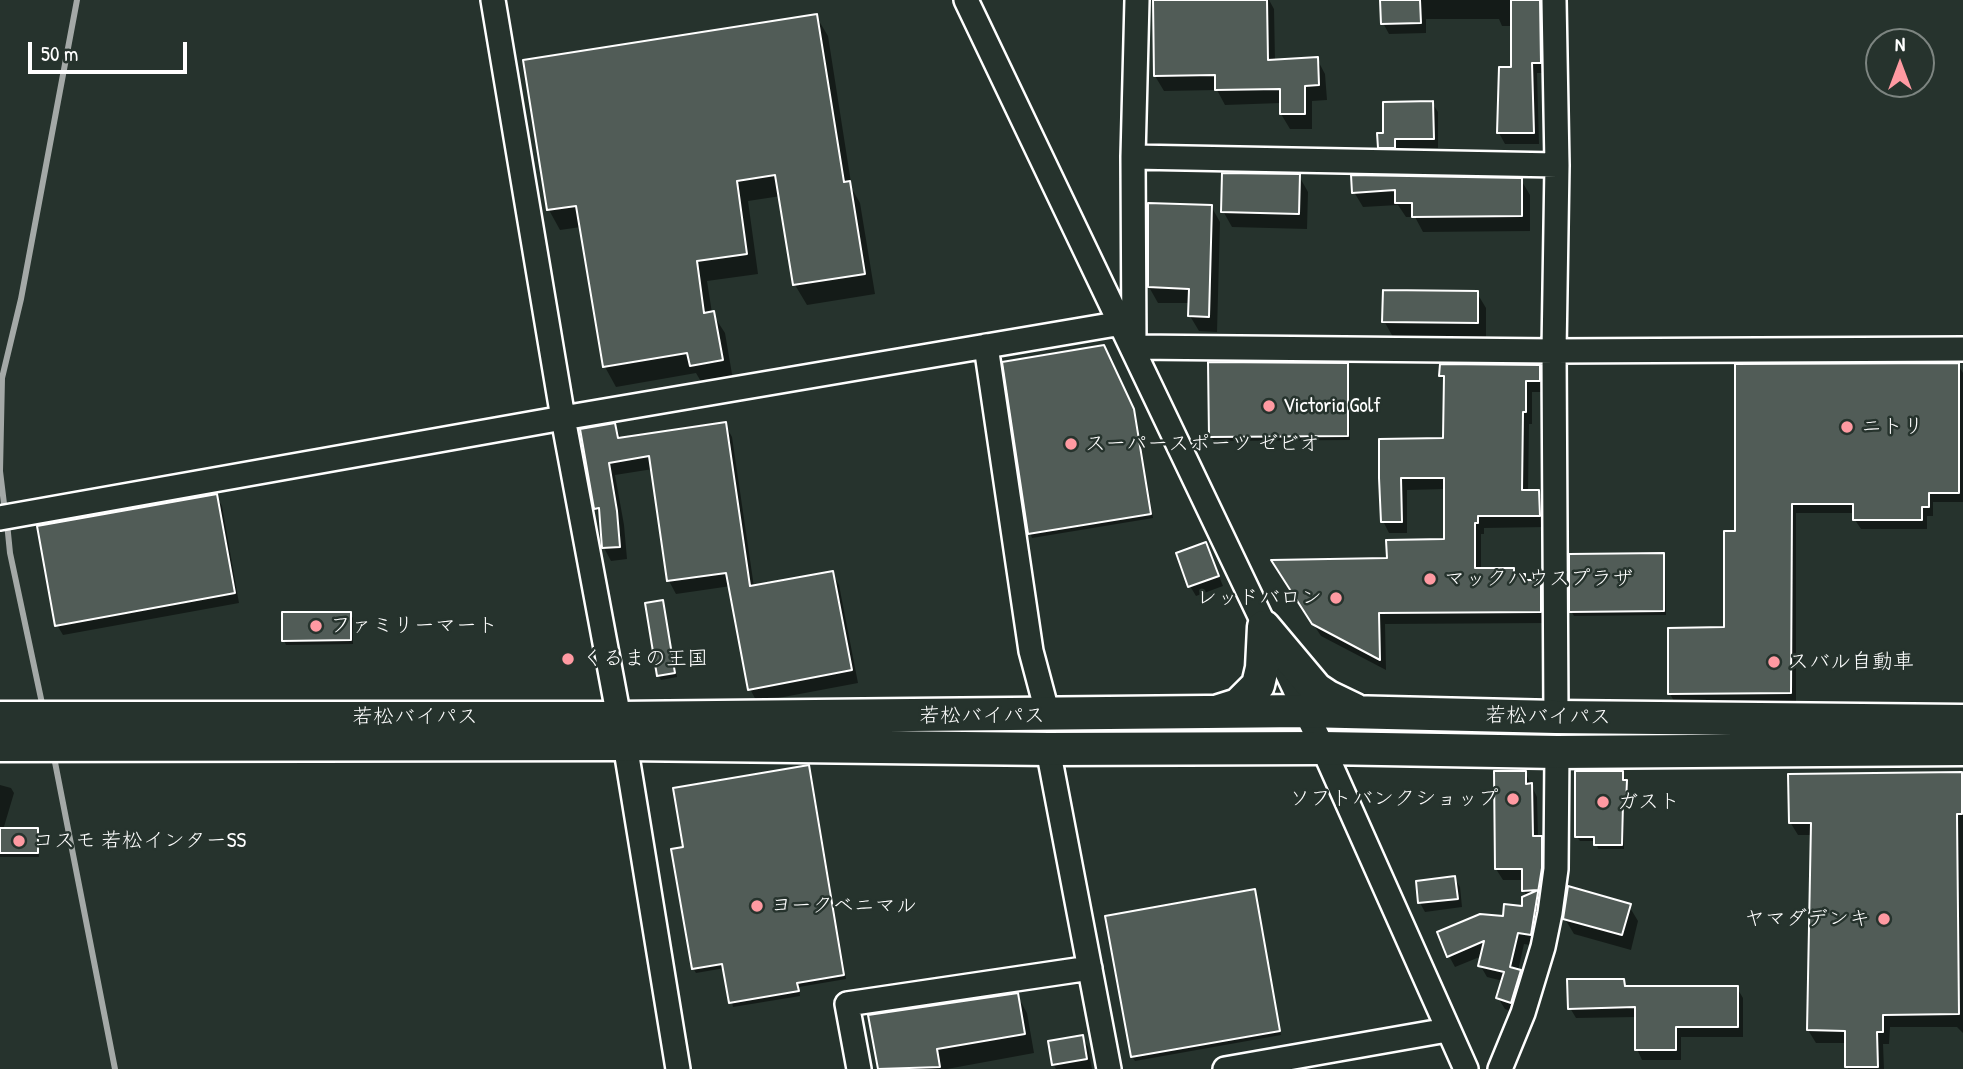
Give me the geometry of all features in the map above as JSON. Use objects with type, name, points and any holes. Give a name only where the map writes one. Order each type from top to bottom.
[{"type":"highway","points":[[1214,713],[1238,705],[1258,685],[1262,668],[1264,627]]},
{"type":"highway","points":[[1264,627],[1316,689],[1365,713]]},
{"type":"highway","name":"若松バイパス","points":[[11,731],[622,731],[1048,715],[1304,711],[1556,717],[1963,721]]},
{"type":"highway","name":"若松バイパス","points":[[622,731],[1048,748],[1323,748],[1557,752],[1963,749]]},
{"type":"street","points":[[493,0],[563,418],[622,731],[678,1069]]},
{"type":"street","points":[[967,0],[1323,748],[1466,1069]]},
{"type":"street","points":[[1133,347],[1133,157],[1137,0]]},
{"type":"street","points":[[1554,0],[1557,165],[1554,351],[1556,717]]},
{"type":"street","points":[[1133,157],[1557,165]]},
{"type":"street","points":[[9,516],[1122,323]]},
{"type":"street","points":[[986,346],[1031,651],[1048,715]]},
{"type":"street","points":[[1133,347],[1554,351],[1963,349]]},
{"type":"street","points":[[1048,748],[1108,1069]]},
{"type":"street","points":[[1500,1069],[1523,1013],[1543,947],[1550,913],[1556,869],[1557,752]]},
{"type":"street","points":[[859,1069],[847,1004],[1090,968]]},
{"type":"street","points":[[1225,1069],[1447,1030]]},
{"type":"building","points":[[1153,0],[1267,0],[1268,60],[1318,57],[1319,85],[1305,86],[1305,114],[1280,114],[1280,89],[1215,90],[1215,75],[1154,76]]},
{"type":"building","points":[[1380,0],[1420,0],[1421,23],[1381,24]]},
{"type":"building","points":[[1511,0],[1540,0],[1541,63],[1532,63],[1534,133],[1497,133],[1499,67],[1511,67]]},
{"type":"building","points":[[817,14],[844,182],[850,181],[865,274],[793,285],[775,175],[737,181],[747,254],[697,261],[704,313],[714,311],[723,360],[690,366],[687,353],[603,367],[576,206],[547,210],[523,60]]},
{"type":"building","points":[[1433,101],[1434,139],[1395,139],[1395,148],[1378,148],[1377,133],[1383,133],[1383,102]]},
{"type":"building","points":[[1222,173],[1300,174],[1299,214],[1221,212]]},
{"type":"building","points":[[1351,175],[1522,178],[1522,216],[1412,217],[1412,203],[1395,203],[1395,190],[1352,193]]},
{"type":"building","points":[[1148,203],[1212,205],[1209,317],[1188,316],[1189,289],[1148,287]]},
{"type":"building","points":[[1383,290],[1478,291],[1478,323],[1382,322]]},
{"type":"building","points":[[1104,345],[1134,409],[1151,514],[1028,534],[1002,362]]},
{"type":"building","points":[[1208,362],[1348,363],[1348,436],[1209,437]]},
{"type":"building","name":"ニトリ","points":[[1959,363],[1959,493],[1929,493],[1929,507],[1922,507],[1922,520],[1853,520],[1853,504],[1792,504],[1791,693],[1668,694],[1668,628],[1724,627],[1724,531],[1735,531],[1735,364]]},
{"type":"building","points":[[1440,364],[1540,365],[1540,381],[1526,381],[1522,490],[1539,490],[1540,516],[1478,516],[1478,523],[1475,523],[1475,568],[1514,568],[1514,574],[1525,574],[1525,580],[1541,580],[1541,612],[1379,613],[1380,660],[1312,624],[1271,560],[1387,558],[1386,540],[1444,539],[1444,478],[1401,478],[1402,522],[1381,522],[1379,478],[1379,439],[1443,438],[1444,376],[1439,376]]},
{"type":"building","points":[[726,422],[750,586],[833,571],[852,670],[748,690],[726,573],[667,581],[649,456],[609,463],[620,547],[602,548],[599,508],[594,509],[580,429],[615,423],[618,438]]},
{"type":"building","points":[[217,494],[235,593],[55,626],[37,526]]},
{"type":"building","points":[[1206,542],[1219,576],[1188,587],[1176,553]]},
{"type":"building","points":[[1664,553],[1664,611],[1569,612],[1569,554]]},
{"type":"building","points":[[663,600],[675,673],[657,676],[645,603]]},
{"type":"building","points":[[282,612],[351,612],[351,640],[282,641]]},
{"type":"building","name":"ヨークベニマル","points":[[809,765],[844,975],[797,983],[799,991],[729,1003],[722,964],[692,969],[671,849],[683,847],[673,788]]},
{"type":"building","points":[[1494,771],[1526,771],[1526,784],[1532,783],[1533,836],[1542,836],[1542,868],[1531,935],[1518,933],[1510,967],[1521,970],[1511,1003],[1496,998],[1504,972],[1478,966],[1484,941],[1447,957],[1437,932],[1480,914],[1503,916],[1504,904],[1522,906],[1522,897],[1538,890],[1522,891],[1522,869],[1495,869]]},
{"type":"building","points":[[1575,771],[1623,771],[1623,780],[1627,780],[1626,804],[1623,804],[1622,845],[1594,845],[1594,837],[1575,837]]},
{"type":"building","name":"ヤマダデンキ","points":[[1962,772],[1962,814],[1957,814],[1959,1014],[1883,1015],[1883,1032],[1877,1032],[1878,1067],[1845,1067],[1845,1031],[1807,1030],[1811,823],[1789,823],[1788,774]]},
{"type":"building","name":"コスモ 若松インターSS","points":[[0,828],[38,828],[38,853],[0,853]]},
{"type":"building","points":[[1455,876],[1458,899],[1418,903],[1416,881]]},
{"type":"building","points":[[1568,886],[1631,904],[1622,935],[1563,919]]},
{"type":"building","points":[[1255,889],[1280,1031],[1131,1057],[1105,916]]},
{"type":"building","points":[[1567,979],[1624,979],[1625,986],[1738,986],[1738,1027],[1676,1027],[1676,1050],[1635,1050],[1635,1007],[1568,1009]]},
{"type":"building","points":[[1018,993],[1025,1034],[937,1049],[940,1067],[878,1069],[868,1015]]},
{"type":"building","points":[[1083,1035],[1087,1059],[1052,1065],[1048,1041]]},
{"type":"waterway","points":[[5,512],[0,471],[2,378],[21,299],[77,0]]},
{"type":"waterway","points":[[7,523],[10,553],[43,708]]},
{"type":"waterway","points":[[53,752],[115,1069]]},
{"type":"place","name":"Victoria Golf","points":[[1269,406]]},
{"type":"place","name":"ニトリ","points":[[1847,427]]},
{"type":"place","name":"スーパースポーツ ゼビオ","points":[[1071,444]]},
{"type":"place","name":"マックハウスプラザ","points":[[1430,579]]},
{"type":"place","name":"レッドバロン","points":[[1336,598]]},
{"type":"place","name":"ファミリーマート","points":[[316,626]]},
{"type":"place","name":"くるまの王国","points":[[568,659]]},
{"type":"place","name":"スバル自動車","points":[[1774,662]]},
{"type":"place","name":"ソフトバンクショップ","points":[[1513,799]]},
{"type":"place","name":"ガスト","points":[[1603,802]]},
{"type":"place","name":"コスモ 若松インターSS","points":[[19,841]]},
{"type":"place","name":"ヨークベニマル","points":[[757,906]]},
{"type":"place","name":"ヤマダデンキ","points":[[1884,919]]}]
